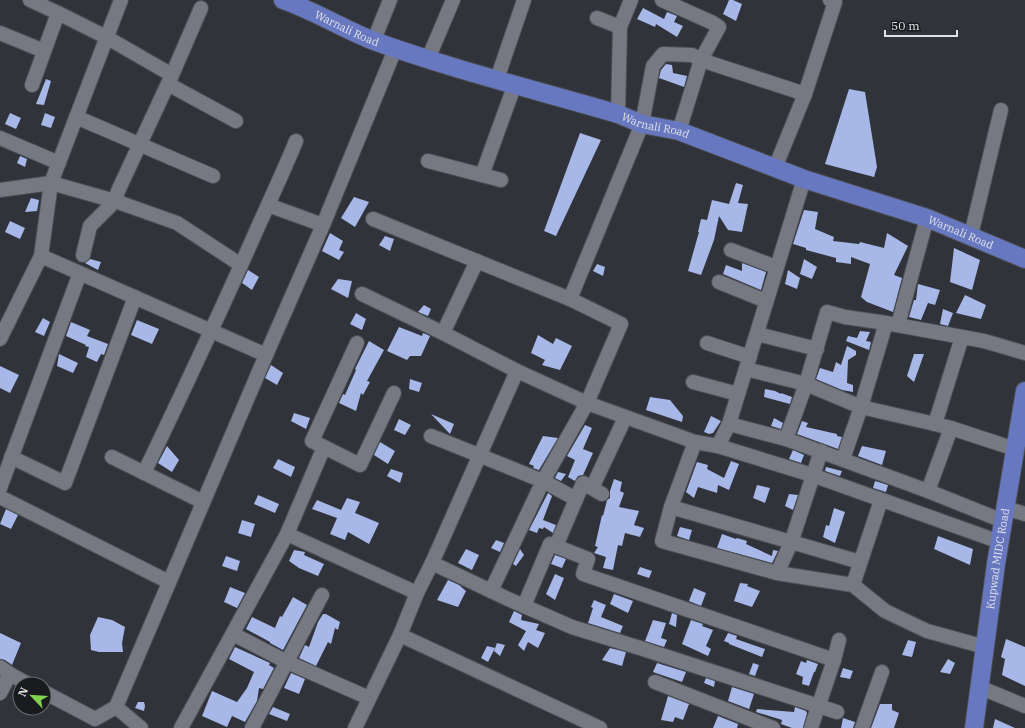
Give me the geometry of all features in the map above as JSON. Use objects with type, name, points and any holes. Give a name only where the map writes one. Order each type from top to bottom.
[{"type":"main road","name":"Warnali Road","points":[[295,2],[374,40],[428,59],[618,114],[642,124],[679,131],[804,179],[926,218],[971,235],[1025,259]]},
{"type":"main road","name":"Kupwad MIDC Road","points":[[974,728],[1004,514],[1025,391]]},
{"type":"street","points":[[30,0],[106,37],[236,122]]},
{"type":"street","points":[[0,339],[41,256],[51,183],[121,0]]},
{"type":"street","points":[[374,40],[390,0]]},
{"type":"street","points":[[428,59],[454,0]]},
{"type":"street","points":[[497,79],[524,0]]},
{"type":"street","points":[[618,114],[620,27],[630,0]]},
{"type":"street","points":[[662,0],[719,27],[701,60],[679,131]]},
{"type":"street","points":[[775,168],[805,94],[834,1]]},
{"type":"street","points":[[83,255],[90,226],[115,201],[118,191],[170,80],[201,8]]},
{"type":"street","points":[[32,85],[58,13]]},
{"type":"street","points":[[597,18],[620,27]]},
{"type":"street","points":[[0,33],[44,51]]},
{"type":"street","points":[[52,696],[95,719],[116,707],[323,225],[396,47]]},
{"type":"street","points":[[570,298],[642,124],[653,66],[663,54],[692,55],[701,60],[805,94]]},
{"type":"street","points":[[482,175],[515,84]]},
{"type":"street","points":[[971,235],[1001,110]]},
{"type":"street","points":[[76,117],[213,176]]},
{"type":"street","points":[[0,138],[59,162]]},
{"type":"street","points":[[144,473],[212,331],[268,205],[283,175],[296,141]]},
{"type":"street","points":[[428,161],[501,180]]},
{"type":"street","points":[[718,446],[729,424],[804,179]]},
{"type":"street","points":[[0,190],[51,183],[115,201],[177,223],[241,265]]},
{"type":"street","points":[[268,205],[323,225]]},
{"type":"street","points":[[843,459],[892,324],[926,218]]},
{"type":"street","points":[[373,219],[570,298],[621,324],[588,403],[543,481],[491,591]]},
{"type":"street","points":[[732,250],[776,267]]},
{"type":"street","points":[[41,256],[266,355]]},
{"type":"street","points":[[444,333],[477,260]]},
{"type":"street","points":[[0,488],[80,273]]},
{"type":"street","points":[[719,282],[766,301]]},
{"type":"street","points":[[362,294],[444,333],[517,371],[588,403],[695,442],[718,446],[812,475],[1000,542]]},
{"type":"street","points":[[11,457],[65,483],[135,297]]},
{"type":"street","points":[[786,439],[806,384],[827,312],[845,317],[984,341],[1025,353]]},
{"type":"street","points":[[757,334],[817,349]]},
{"type":"street","points":[[935,424],[962,337]]},
{"type":"street","points":[[357,343],[312,441],[360,465],[394,393]]},
{"type":"street","points":[[707,343],[748,363],[806,384],[861,407],[951,428],[1015,449]]},
{"type":"street","points":[[355,728],[400,635],[417,593],[432,563],[517,371]]},
{"type":"street","points":[[693,382],[738,394]]},
{"type":"street","points":[[556,546],[583,483],[597,491],[624,420]]},
{"type":"street","points":[[729,424],[786,439],[928,491],[1004,514],[1025,514]]},
{"type":"street","points":[[928,491],[951,428]]},
{"type":"street","points":[[431,436],[543,481],[576,499]]},
{"type":"street","points":[[695,442],[671,507],[662,541],[777,574],[853,586],[885,611],[927,631],[985,647]]},
{"type":"street","points":[[181,728],[287,534],[324,447]]},
{"type":"street","points":[[777,574],[790,543],[821,452]]},
{"type":"street","points":[[112,457],[203,502]]},
{"type":"street","points":[[0,497],[169,582]]},
{"type":"street","points":[[853,586],[881,500]]},
{"type":"street","points":[[671,507],[790,543],[860,562]]},
{"type":"street","points":[[287,534],[417,593]]},
{"type":"street","points":[[524,606],[550,544],[588,559],[583,574],[834,660]]},
{"type":"street","points":[[432,563],[572,627],[837,712]]},
{"type":"street","points":[[252,728],[322,595]]},
{"type":"street","points":[[232,634],[287,662],[369,698]]},
{"type":"street","points":[[400,635],[600,728]]},
{"type":"street","points":[[811,728],[834,660],[839,640]]},
{"type":"street","points":[[0,693],[5,670],[15,676]]},
{"type":"street","points":[[862,728],[882,672]]},
{"type":"street","points":[[655,682],[772,728]]},
{"type":"street","points":[[979,687],[1025,706]]},
{"type":"street","points":[[116,707],[141,728]]},
{"type":"building","points":[[729,0],[742,4],[736,21],[723,14]]},
{"type":"building","points":[[643,8],[664,19],[667,12],[677,16],[674,22],[683,26],[677,37],[656,24],[655,27],[637,19]]},
{"type":"building","points":[[666,64],[672,65],[673,73],[687,76],[684,87],[659,78],[661,70]]},
{"type":"building","points":[[46,79],[51,81],[44,105],[36,104]]},
{"type":"building","points":[[849,89],[865,92],[877,167],[874,177],[825,164]]},
{"type":"building","points":[[10,113],[21,118],[16,129],[5,124]]},
{"type":"building","points":[[45,113],[55,117],[51,128],[41,125]]},
{"type":"building","points":[[580,133],[601,140],[556,236],[544,231]]},
{"type":"building","points":[[20,156],[27,159],[25,167],[17,163]]},
{"type":"building","points":[[736,183],[743,185],[738,203],[748,204],[742,232],[728,230],[719,216],[714,240],[701,275],[688,271],[699,232],[701,219],[707,220],[712,200],[729,204]]},
{"type":"building","points":[[354,197],[369,202],[355,227],[341,218]]},
{"type":"building","points":[[31,198],[39,200],[37,211],[25,212]]},
{"type":"building","points":[[804,210],[818,212],[815,229],[834,237],[833,241],[859,244],[860,242],[884,248],[887,233],[908,246],[894,275],[902,278],[893,312],[867,302],[861,297],[870,264],[851,257],[851,264],[836,262],[836,258],[806,250],[806,248],[793,244]]},
{"type":"building","points":[[10,221],[25,228],[20,239],[5,232]]},
{"type":"building","points":[[330,233],[343,241],[339,250],[344,252],[339,260],[322,251]]},
{"type":"building","points":[[385,236],[394,239],[390,251],[379,245]]},
{"type":"building","points":[[954,248],[980,260],[972,290],[950,282]]},
{"type":"building","points":[[90,259],[101,262],[98,270],[85,263]]},
{"type":"building","points":[[804,259],[817,267],[812,279],[800,274]]},
{"type":"building","points":[[742,263],[766,272],[761,290],[723,274],[726,265],[742,271]]},
{"type":"building","points":[[597,264],[605,267],[603,276],[593,271]]},
{"type":"building","points":[[248,270],[259,277],[252,290],[242,283]]},
{"type":"building","points":[[788,270],[800,278],[797,289],[785,284]]},
{"type":"building","points":[[338,279],[352,281],[348,298],[331,289]]},
{"type":"building","points":[[918,284],[940,290],[935,305],[928,303],[921,320],[909,317],[914,300],[916,300]]},
{"type":"building","points":[[965,295],[986,305],[981,319],[956,313]]},
{"type":"building","points":[[424,305],[431,309],[428,316],[418,312]]},
{"type":"building","points":[[943,309],[953,313],[948,326],[940,324]]},
{"type":"building","points":[[356,313],[366,319],[362,330],[350,324]]},
{"type":"building","points":[[43,318],[50,322],[44,336],[35,332]]},
{"type":"building","points":[[137,320],[159,329],[152,344],[131,335]]},
{"type":"building","points":[[71,322],[90,330],[87,336],[108,344],[104,355],[101,354],[97,362],[86,357],[89,347],[66,336]]},
{"type":"building","points":[[399,327],[422,336],[423,333],[430,336],[421,356],[410,356],[407,360],[387,351]]},
{"type":"building","points":[[860,331],[870,332],[866,341],[871,342],[869,350],[846,341],[848,336],[857,338]]},
{"type":"building","points":[[538,335],[553,344],[556,338],[572,346],[560,370],[542,365],[545,360],[531,353]]},
{"type":"building","points":[[369,341],[384,350],[367,381],[370,382],[363,395],[361,393],[356,411],[339,403],[343,394],[345,395],[356,370],[355,369]]},
{"type":"building","points":[[847,346],[856,351],[856,355],[848,360],[847,383],[853,385],[853,392],[842,390],[816,379],[820,368],[833,372],[836,362],[841,365]]},
{"type":"building","points":[[59,354],[78,363],[73,373],[57,366]]},
{"type":"building","points":[[914,354],[924,354],[914,382],[907,376]]},
{"type":"building","points":[[271,365],[283,373],[277,385],[265,378]]},
{"type":"building","points":[[0,366],[19,375],[10,393],[0,388]]},
{"type":"building","points":[[410,379],[422,383],[419,392],[409,389]]},
{"type":"building","points":[[765,389],[792,397],[790,404],[764,397]]},
{"type":"building","points":[[650,397],[670,400],[683,416],[682,422],[646,410]]},
{"type":"building","points":[[294,413],[310,418],[306,429],[291,421]]},
{"type":"building","points":[[431,414],[454,424],[450,434]]},
{"type":"building","points":[[711,416],[721,421],[713,433],[709,434],[704,432]]},
{"type":"building","points":[[774,418],[783,423],[781,429],[771,426]]},
{"type":"building","points":[[399,419],[411,425],[405,435],[394,430]]},
{"type":"building","points":[[802,421],[808,423],[806,427],[837,434],[837,436],[842,437],[838,449],[797,434]]},
{"type":"building","points":[[585,425],[592,428],[583,449],[593,453],[583,475],[578,476],[575,481],[568,477],[575,460],[567,456]]},
{"type":"building","points":[[543,436],[558,438],[539,470],[533,468],[534,466],[529,464]]},
{"type":"building","points":[[380,442],[395,451],[388,464],[374,455]]},
{"type":"building","points":[[167,446],[179,460],[172,472],[158,463]]},
{"type":"building","points":[[862,446],[886,451],[882,465],[858,456]]},
{"type":"building","points":[[793,450],[804,455],[801,463],[789,459]]},
{"type":"building","points":[[278,459],[295,467],[291,477],[273,468]]},
{"type":"building","points":[[731,461],[739,464],[729,490],[718,485],[717,493],[698,487],[694,498],[686,492],[697,462],[708,465],[707,469],[724,478]]},
{"type":"building","points":[[826,467],[842,471],[840,476],[825,471]]},
{"type":"building","points":[[391,469],[403,473],[400,483],[387,476]]},
{"type":"building","points":[[558,472],[566,474],[561,481],[555,478]]},
{"type":"building","points":[[614,479],[622,482],[620,491],[624,493],[619,507],[639,511],[634,525],[644,528],[640,537],[625,533],[622,546],[618,545],[613,570],[603,568],[606,557],[594,553],[598,547],[595,546],[602,515],[603,516],[607,500],[610,498],[610,491]]},
{"type":"building","points":[[875,481],[888,485],[886,492],[873,488]]},
{"type":"building","points":[[757,485],[770,488],[765,503],[753,498]]},
{"type":"building","points":[[548,493],[552,496],[543,520],[556,525],[553,533],[544,527],[543,529],[539,528],[537,533],[529,530]]},
{"type":"building","points":[[789,494],[798,495],[793,510],[785,506]]},
{"type":"building","points":[[258,495],[279,504],[275,513],[254,504]]},
{"type":"building","points":[[347,498],[360,502],[355,513],[379,523],[369,544],[348,532],[345,540],[330,534],[337,518],[312,509],[317,500],[341,510]]},
{"type":"building","points":[[834,508],[845,512],[835,543],[823,537],[826,525],[829,526]]},
{"type":"building","points":[[6,509],[18,515],[11,529],[0,524]]},
{"type":"building","points":[[242,520],[255,524],[251,537],[238,533]]},
{"type":"building","points":[[680,527],[692,530],[689,540],[677,536]]},
{"type":"building","points":[[722,534],[747,541],[746,544],[772,556],[773,550],[778,551],[772,563],[717,548]]},
{"type":"building","points":[[938,536],[973,549],[970,565],[934,549]]},
{"type":"building","points":[[496,540],[504,543],[500,552],[491,548]]},
{"type":"building","points":[[466,549],[479,555],[472,570],[458,563]]},
{"type":"building","points":[[520,549],[524,555],[516,566],[513,564]]},
{"type":"building","points":[[294,550],[305,552],[304,555],[324,564],[318,576],[299,568],[289,561]]},
{"type":"building","points":[[555,555],[566,559],[562,568],[551,564]]},
{"type":"building","points":[[226,556],[240,561],[237,571],[222,566]]},
{"type":"building","points":[[640,567],[652,571],[649,578],[637,574]]},
{"type":"building","points":[[555,574],[564,578],[555,600],[546,594]]},
{"type":"building","points":[[448,580],[459,585],[466,591],[458,607],[437,600]]},
{"type":"building","points":[[740,583],[748,584],[747,586],[760,591],[752,607],[734,601]]},
{"type":"building","points":[[230,587],[245,593],[237,608],[224,602]]},
{"type":"building","points":[[694,588],[706,593],[701,606],[689,601]]},
{"type":"building","points":[[614,594],[633,601],[628,613],[610,604]]},
{"type":"building","points":[[293,597],[307,605],[283,650],[246,629],[252,617],[275,628],[280,616],[282,617]]},
{"type":"building","points":[[594,600],[606,605],[601,617],[623,626],[620,633],[588,623]]},
{"type":"building","points":[[514,611],[522,615],[521,620],[539,624],[536,630],[545,633],[538,648],[528,642],[524,651],[518,645],[526,631],[509,622]]},
{"type":"building","points":[[672,613],[677,615],[676,627],[669,624]]},
{"type":"building","points":[[323,614],[326,614],[340,622],[338,630],[335,628],[331,644],[328,642],[316,666],[299,658],[305,645],[309,647],[318,622]]},
{"type":"building","points":[[98,617],[112,620],[125,627],[122,643],[123,652],[99,652],[91,650],[90,635]]},
{"type":"building","points":[[653,620],[666,623],[661,638],[667,640],[664,647],[645,641]]},
{"type":"building","points":[[691,620],[703,624],[702,626],[713,630],[706,646],[711,649],[708,656],[682,644]]},
{"type":"building","points":[[0,633],[21,643],[12,665],[5,660],[0,659]]},
{"type":"building","points":[[728,633],[737,636],[736,639],[765,649],[762,657],[724,641]]},
{"type":"building","points":[[1006,639],[1025,647],[1025,686],[1002,675],[1005,659],[1001,657]]},
{"type":"building","points":[[908,640],[916,642],[912,657],[902,655]]},
{"type":"building","points":[[497,643],[505,645],[500,656],[494,651]]},
{"type":"building","points":[[487,646],[495,648],[488,662],[481,658]]},
{"type":"building","points":[[235,647],[270,663],[269,665],[274,668],[263,689],[259,688],[257,701],[245,722],[232,716],[227,727],[202,716],[212,691],[237,702],[247,688],[254,672],[229,659]]},
{"type":"building","points":[[610,648],[626,652],[622,666],[602,660]]},
{"type":"building","points":[[948,659],[955,663],[950,674],[940,672]]},
{"type":"building","points":[[807,660],[818,664],[809,686],[802,684],[803,677],[796,674],[801,661],[806,663]]},
{"type":"building","points":[[657,663],[686,672],[682,682],[653,672]]},
{"type":"building","points":[[753,663],[759,665],[755,676],[749,674]]},
{"type":"building","points":[[843,668],[853,671],[850,679],[840,677]]},
{"type":"building","points":[[291,673],[305,679],[299,694],[284,688]]},
{"type":"building","points":[[706,678],[715,681],[714,687],[704,683]]},
{"type":"building","points":[[732,687],[754,694],[749,709],[728,701]]},
{"type":"building","points":[[668,696],[689,704],[683,720],[675,717],[673,722],[661,720]]},
{"type":"building","points":[[138,702],[144,702],[144,711],[135,708]]},
{"type":"building","points":[[880,704],[892,704],[892,710],[899,713],[894,728],[871,728]]},
{"type":"building","points":[[273,707],[290,714],[287,721],[269,714]]},
{"type":"building","points":[[795,707],[806,711],[807,713],[803,728],[792,728],[781,724],[782,720],[756,712],[757,709],[794,712]]},
{"type":"building","points":[[718,716],[738,724],[737,728],[713,728]]},
{"type":"building","points":[[843,718],[855,722],[853,728],[841,728]]},
{"type":"building","points":[[995,719],[1015,728],[993,728]]}]
